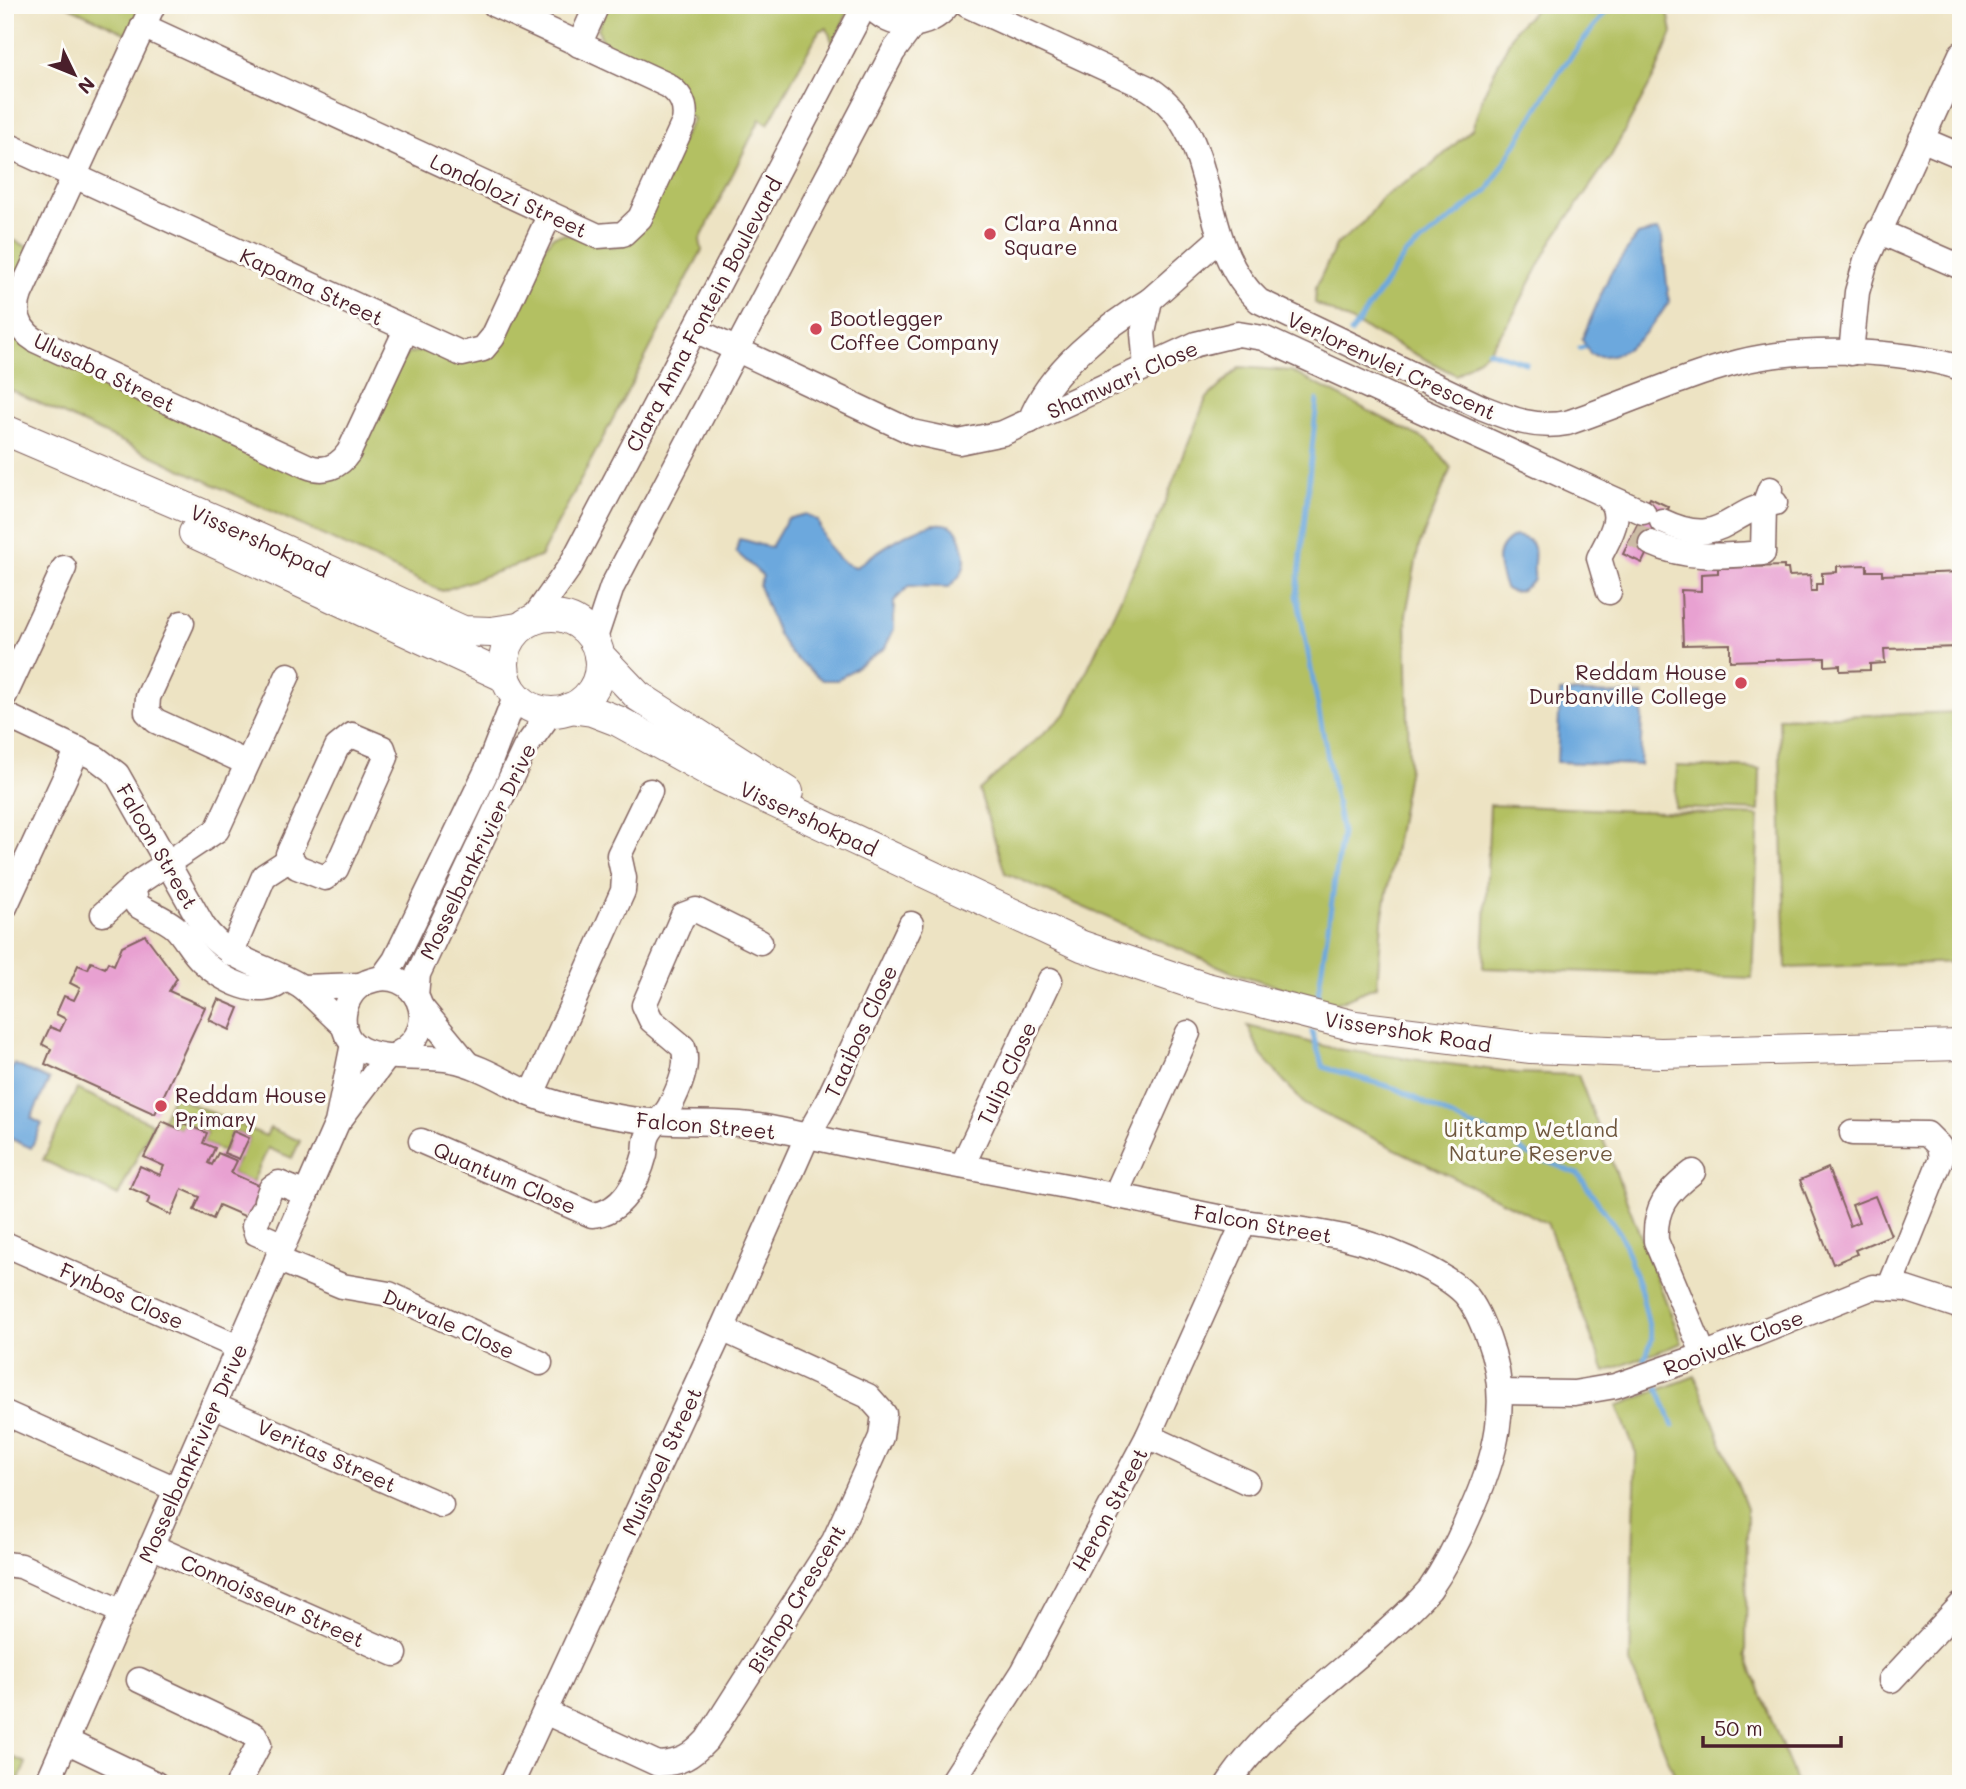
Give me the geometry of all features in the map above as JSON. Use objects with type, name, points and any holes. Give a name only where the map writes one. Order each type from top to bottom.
[{"type":"main road","name":"Vissershokpad","points":[[5,430],[260,539],[463,631],[491,632],[526,623]]},
{"type":"main road","name":"Vissershokpad","points":[[5,449],[271,567],[510,686]]},
{"type":"main road","points":[[557,615],[585,628],[597,648],[600,672],[594,687],[584,700],[561,710],[538,710],[510,686],[503,661],[506,646],[526,623],[557,615]]},
{"type":"main road","name":"Vissershokpad","points":[[597,648],[638,696],[886,854]]},
{"type":"main road","name":"Vissershokpad","points":[[561,710],[592,711],[618,721],[714,775],[886,854]]},
{"type":"main road","name":"Vissershok Road","points":[[886,854],[1001,910],[1103,953],[1203,987],[1355,1026],[1531,1048],[1661,1053],[1961,1045]]},
{"type":"street","name":"Londolozi Street","points":[[148,15],[597,236],[615,237],[630,230],[640,218],[684,122],[684,103],[674,90],[495,5]]},
{"type":"street","points":[[579,45],[597,5]]},
{"type":"street","points":[[867,5],[886,20],[913,25],[936,17],[947,5]]},
{"type":"street","name":"Clara Anna Fontein Boulevard","points":[[526,623],[559,586],[867,5]]},
{"type":"street","name":"Verlorenvlei Crescent","points":[[967,5],[1148,89],[1170,105],[1190,136],[1211,200],[1219,239],[1239,281],[1270,309],[1481,407],[1530,424],[1567,423],[1739,362],[1776,356],[1897,354],[1961,368]]},
{"type":"street","name":"Ulusaba Street","points":[[148,15],[16,302],[18,321],[35,340],[307,466],[321,470],[334,467],[349,452],[406,330]]},
{"type":"street","points":[[597,648],[612,587],[898,43],[913,25]]},
{"type":"street","points":[[1851,353],[1857,292],[1878,231],[1961,54]]},
{"type":"street","points":[[1921,139],[1961,156]]},
{"type":"street","name":"Kapama Street","points":[[5,144],[455,353],[469,354],[483,349],[494,335],[550,214]]},
{"type":"street","points":[[1878,231],[1961,267]]},
{"type":"street","points":[[1030,421],[1036,405],[1054,381],[1086,348],[1111,324],[1150,300],[1219,239]]},
{"type":"street","points":[[1146,367],[1143,333],[1150,300]]},
{"type":"street","name":"Shamwari Close","points":[[695,330],[927,438],[974,441],[1030,421],[1196,344],[1224,336],[1263,338],[1605,495],[1641,527]]},
{"type":"street","points":[[1609,592],[1599,558],[1641,527],[1682,543],[1763,553],[1770,499],[1723,527],[1682,543]]},
{"type":"street","points":[[5,695],[64,568]]},
{"type":"street","points":[[182,623],[148,697],[147,712],[156,721],[247,764]]},
{"type":"street","points":[[103,914],[133,887],[212,835],[288,675]]},
{"type":"street","name":"Mosselbankrivier Drive","points":[[372,981],[394,960],[457,833],[510,686]]},
{"type":"street","name":"Mosselbankrivier Drive","points":[[419,1001],[418,974],[526,748],[561,710]]},
{"type":"street","name":"Falcon Street","points":[[5,715],[78,749],[117,774],[203,926],[230,954],[293,983],[349,1035]]},
{"type":"street","points":[[352,735],[383,748],[386,757],[336,869],[325,878],[297,867],[290,859],[288,854],[341,742],[352,735]]},
{"type":"street","points":[[5,907],[78,749]]},
{"type":"street","points":[[532,1094],[623,891],[624,878],[619,855],[650,791]]},
{"type":"street","points":[[230,954],[264,876],[290,859]]},
{"type":"street","points":[[133,887],[137,905],[171,924],[203,962],[223,976],[261,989],[293,983]]},
{"type":"street","name":"Quantum Close","points":[[421,1142],[592,1215],[612,1211],[622,1202],[644,1158],[647,1138],[669,1107],[685,1067],[686,1055],[675,1038],[651,1020],[644,1005],[646,995],[683,915],[696,910],[760,942]]},
{"type":"street","name":"Taaibos Close","points":[[807,1137],[826,1104],[911,924]]},
{"type":"street","points":[[396,980],[419,1001],[420,1031],[414,1042],[392,1056],[366,1053],[349,1035],[347,1002],[372,981],[396,980]]},
{"type":"street","name":"Tulip Close","points":[[962,1166],[1049,980]]},
{"type":"street","name":"Falcon Street","points":[[293,983],[372,981]]},
{"type":"street","name":"Falcon Street","points":[[419,1001],[467,1063]]},
{"type":"street","points":[[1115,1196],[1188,1033]]},
{"type":"street","name":"Mosselbankrivier Drive","points":[[337,1123],[349,1035]]},
{"type":"street","name":"Mosselbankrivier Drive","points":[[47,1784],[337,1123],[392,1056]]},
{"type":"street","name":"Falcon Street","points":[[392,1056],[467,1063],[532,1094],[600,1113],[658,1123],[745,1124],[1244,1222],[1346,1237],[1401,1257],[1454,1285],[1474,1307],[1482,1321],[1496,1364],[1500,1392],[1498,1434],[1493,1461],[1440,1576],[1406,1613],[1269,1736],[1239,1766],[1228,1784]]},
{"type":"street","points":[[1852,1133],[1927,1134],[1939,1146],[1941,1159],[1890,1286]]},
{"type":"street","name":"Muisvoel Street","points":[[511,1784],[722,1329],[807,1137]]},
{"type":"street","points":[[1693,1172],[1662,1199],[1655,1220],[1656,1241],[1704,1355]]},
{"type":"street","name":"Durvale Close","points":[[306,1194],[279,1183],[271,1188],[254,1226],[256,1233],[280,1252],[342,1286],[389,1294],[540,1363]]},
{"type":"street","name":"Heron Street","points":[[951,1784],[1023,1672],[1148,1436],[1244,1222]]},
{"type":"street","name":"Fynbos Close","points":[[5,1244],[238,1347]]},
{"type":"street","name":"Rooivalk Close","points":[[1500,1392],[1574,1393],[1615,1386],[1704,1355],[1873,1287],[1890,1286],[1961,1307]]},
{"type":"street","name":"Bishop Crescent","points":[[545,1712],[658,1764],[676,1763],[692,1756],[714,1730],[834,1541],[881,1437],[884,1414],[868,1396],[722,1329]]},
{"type":"street","name":"Veritas Street","points":[[213,1405],[441,1505]]},
{"type":"street","points":[[5,1413],[176,1489]]},
{"type":"street","points":[[1148,1436],[1247,1482]]},
{"type":"street","name":"Connoisseur Street","points":[[151,1546],[395,1654]]},
{"type":"street","points":[[5,1564],[21,1566],[122,1612]]},
{"type":"street","points":[[1891,1680],[1958,1612]]},
{"type":"street","points":[[139,1680],[255,1735],[259,1744],[238,1784]]},
{"type":"street","points":[[66,1741],[156,1784]]},
{"type":"green space","points":[[65,5],[145,5],[131,36]]},
{"type":"green space","points":[[607,5],[849,5],[849,10],[833,44],[827,28],[819,31],[768,124],[760,119],[700,240],[702,250],[540,557],[442,591],[5,387],[5,236],[32,249],[8,315],[323,477],[408,353],[429,350],[462,362],[552,237],[561,234],[604,245],[624,245],[693,119],[603,43],[598,29]]},
{"type":"green space","points":[[1540,5],[1667,5],[1672,33],[1655,75],[1611,156],[1552,241],[1510,321],[1488,351],[1456,375],[1315,303],[1316,287],[1336,245],[1363,223],[1383,197],[1432,165],[1472,129],[1485,91],[1515,29]]},
{"type":"green space","points":[[1240,367],[1291,371],[1430,442],[1451,468],[1419,546],[1406,614],[1409,767],[1382,921],[1377,986],[1334,1004],[1232,972],[1005,873],[979,790],[1067,713],[1162,510],[1206,399]]},
{"type":"green space","points":[[1961,712],[1961,962],[1786,968],[1779,718]]},
{"type":"green space","points":[[1677,766],[1760,769],[1759,811],[1675,808]]},
{"type":"green space","points":[[1490,805],[1759,816],[1752,978],[1483,968]]},
{"type":"green space","name":"Uitkamp Wetland Nature Reserve","points":[[1248,1026],[1336,1049],[1517,1073],[1578,1075],[1682,1343],[1605,1372],[1547,1223],[1305,1105],[1261,1055]]},
{"type":"green space","points":[[77,1089],[153,1124],[118,1196],[43,1160]]},
{"type":"green space","points":[[173,1096],[266,1136],[270,1128],[300,1141],[292,1158],[268,1148],[252,1183],[231,1173],[249,1138],[233,1131],[224,1152],[203,1143],[207,1133],[184,1123],[180,1129],[162,1121]]},
{"type":"green space","points":[[1695,1376],[1747,1508],[1746,1655],[1797,1784],[1678,1784],[1630,1663],[1636,1453],[1617,1406]]},
{"type":"green space","points":[[5,1754],[26,1763],[17,1784],[5,1784]]},
{"type":"water","points":[[1658,230],[1662,238],[1669,302],[1646,332],[1626,349],[1602,356],[1590,354],[1582,339],[1610,274],[1638,235]]},
{"type":"water","points":[[806,514],[818,521],[826,542],[841,561],[856,567],[905,535],[934,524],[947,524],[956,530],[964,551],[962,571],[949,587],[909,586],[894,601],[894,629],[885,648],[837,680],[822,680],[790,653],[778,634],[759,586],[763,576],[736,552],[739,539],[771,547],[787,519]]},
{"type":"water","points":[[1515,536],[1532,544],[1535,552],[1534,580],[1513,592],[1505,588],[1498,559],[1502,546]]},
{"type":"water","points":[[1560,692],[1643,695],[1640,765],[1557,762]]},
{"type":"water","points":[[14,1064],[49,1080],[31,1118],[42,1124],[31,1148],[5,1136],[5,1082]]},
{"type":"building","points":[[1650,498],[1669,507],[1642,563],[1623,554]]},
{"type":"building","points":[[1867,565],[1867,571],[1882,571],[1882,575],[1961,572],[1961,647],[1884,649],[1885,663],[1870,664],[1870,670],[1840,671],[1840,665],[1825,666],[1825,658],[1730,661],[1730,644],[1683,645],[1681,590],[1701,591],[1701,574],[1718,573],[1718,568],[1784,566],[1784,569],[1788,569],[1789,576],[1810,575],[1811,591],[1816,591],[1816,584],[1822,584],[1822,573],[1837,572],[1837,566]]},
{"type":"building","points":[[145,935],[177,978],[169,991],[205,1007],[155,1114],[45,1064],[51,1049],[42,1044],[50,1027],[60,1031],[66,1019],[56,1014],[64,996],[74,1000],[80,988],[70,983],[78,965],[88,969],[91,962],[105,968],[108,962],[114,965],[122,946]]},
{"type":"building","points":[[218,999],[239,1008],[230,1030],[209,1020]]},
{"type":"building","points":[[162,1121],[180,1129],[183,1123],[207,1133],[203,1143],[215,1148],[208,1163],[212,1165],[218,1153],[237,1161],[231,1173],[265,1188],[251,1219],[219,1205],[213,1219],[194,1210],[200,1197],[182,1189],[171,1215],[147,1204],[150,1197],[130,1188],[140,1166],[160,1175],[164,1166],[144,1157]]},
{"type":"building","points":[[233,1131],[249,1138],[239,1159],[224,1153]]},
{"type":"building","points":[[1828,1168],[1850,1226],[1859,1222],[1852,1205],[1875,1196],[1891,1235],[1855,1250],[1857,1254],[1833,1264],[1800,1180]]},
{"type":"waterway","points":[[1351,333],[1405,255],[1488,190],[1562,68],[1611,5]]},
{"type":"waterway","points":[[1580,348],[1584,347]]},
{"type":"waterway","points":[[1488,351],[1526,363]]},
{"type":"waterway","points":[[1317,400],[1297,595],[1342,833],[1317,1001]]},
{"type":"waterway","points":[[1312,1032],[1323,1067],[1397,1089],[1464,1123],[1514,1142],[1523,1152],[1578,1174],[1620,1233],[1640,1287],[1652,1339],[1645,1359]]},
{"type":"waterway","points":[[1658,1388],[1673,1426]]},
{"type":"tunnel","points":[[1633,534],[1651,543]]},
{"type":"place","name":"Clara Anna Square","points":[[990,234]]},
{"type":"place","name":"Bootlegger Coffee Company","points":[[816,329]]},
{"type":"place","name":"Reddam House Durbanville College","points":[[1741,683]]},
{"type":"place","name":"Reddam House Primary","points":[[161,1106]]}]
